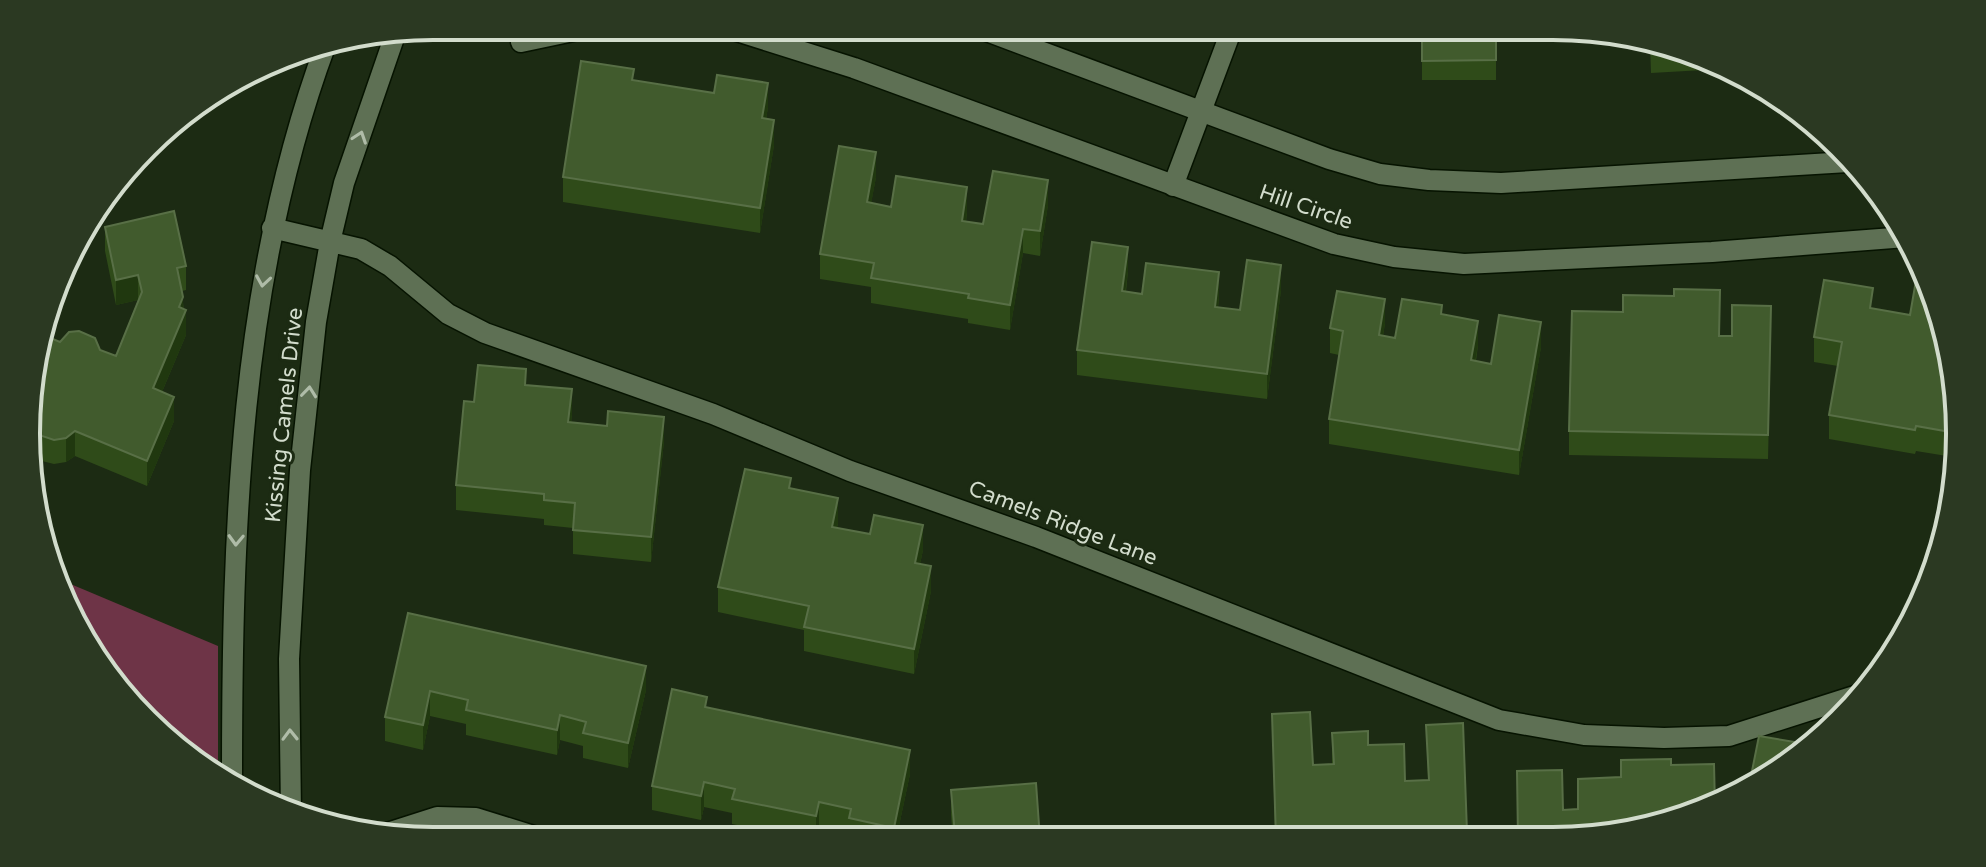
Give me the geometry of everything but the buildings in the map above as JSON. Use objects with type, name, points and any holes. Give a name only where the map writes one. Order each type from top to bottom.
[{"type":"street","points":[[521,42],[530,40]]},
{"type":"street","name":"Hill Circle","points":[[765,40],[854,68],[1334,244],[1394,257],[1464,264],[1712,252],[1894,238]]},
{"type":"street","points":[[1010,40],[1329,159],[1380,174],[1501,183],[1838,163]]},
{"type":"street","points":[[1173,186],[1228,40]]},
{"type":"street","name":"Kissing Camels Drive","points":[[291,800],[289,659],[300,470],[316,322],[344,183],[392,42]]},
{"type":"street","name":"Kissing Camels Drive","points":[[232,771],[232,634],[237,519],[258,317],[272,228],[289,155],[322,56]]},
{"type":"street","name":"Camels Ridge Lane","points":[[272,228],[361,249],[390,266],[448,314],[485,333],[713,414],[850,471],[1036,537],[1499,720],[1584,735],[1664,738],[1729,736],[1842,700]]},
{"type":"lane","points":[[406,826],[437,816],[476,817],[508,827]]},
{"type":"shaded area","points":[[70,584],[218,646],[218,763],[155,712],[121,673],[93,630]]}]
